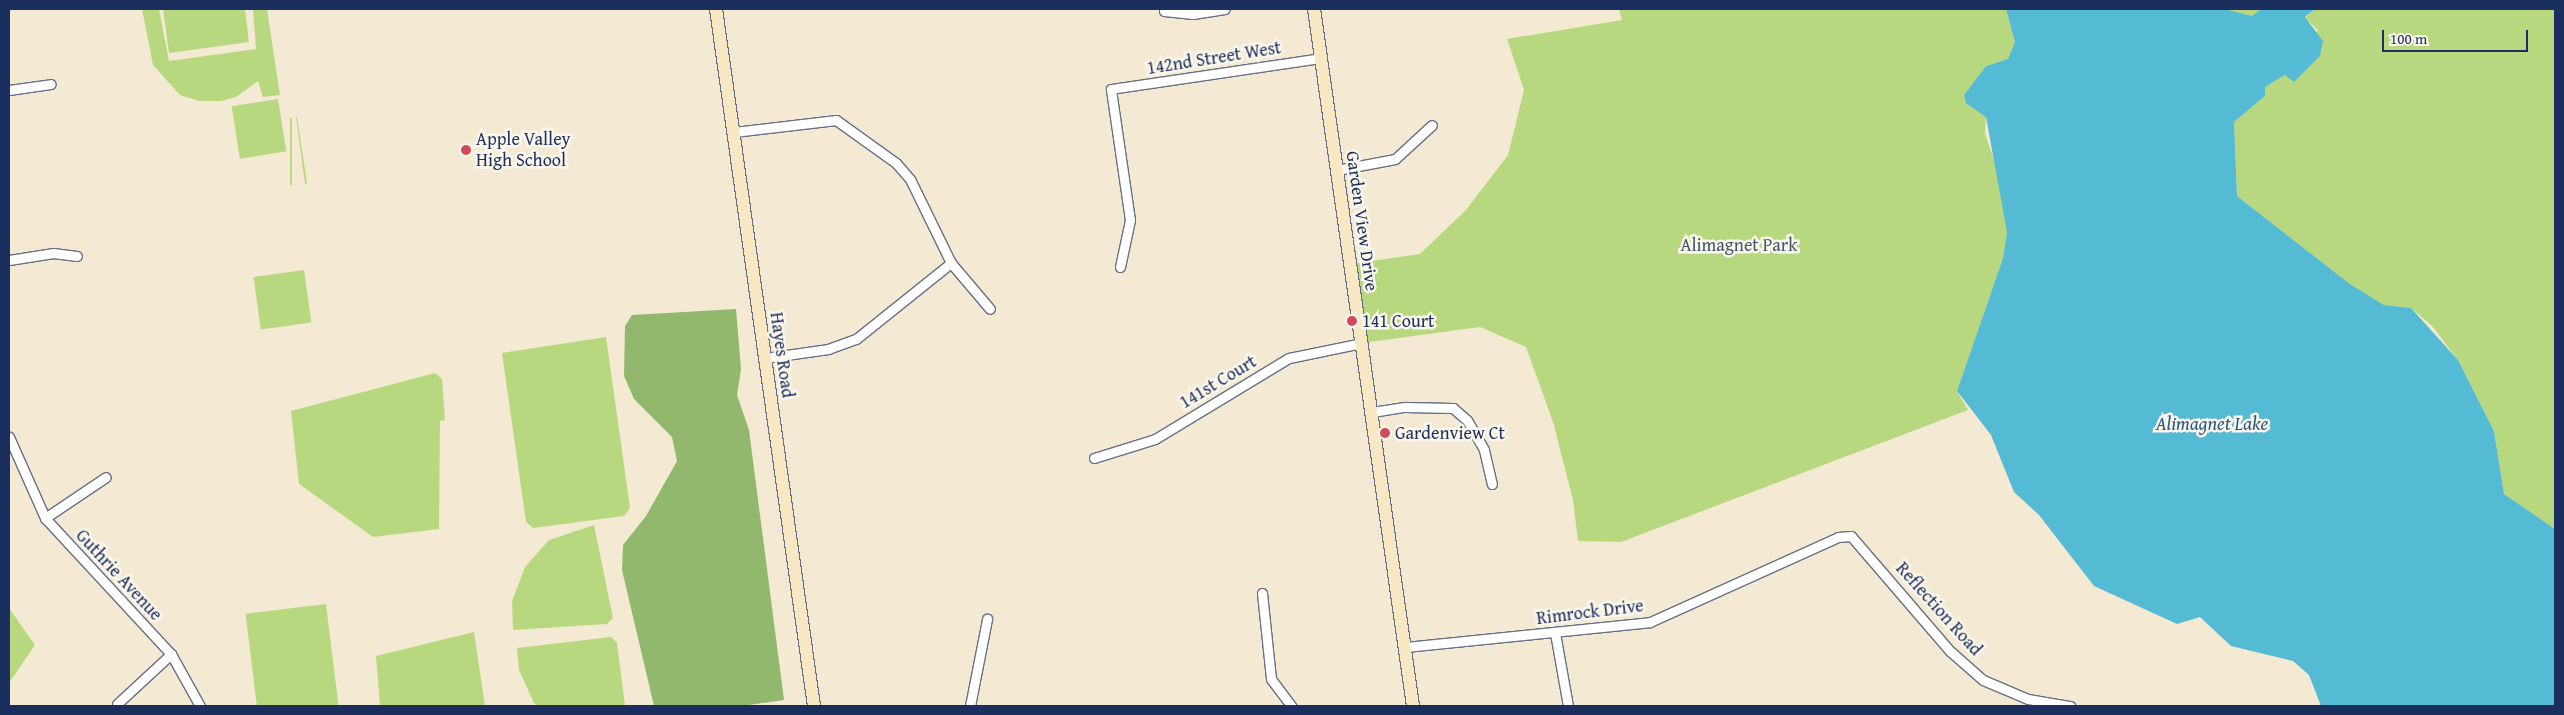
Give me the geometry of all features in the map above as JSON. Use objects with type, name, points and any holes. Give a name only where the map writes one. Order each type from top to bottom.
[{"type":"street","name":"Hayes Road","points":[[716,9],[814,706]]},
{"type":"street","points":[[1164,11],[1193,14],[1208,9],[1225,9]]},
{"type":"street","name":"Garden View Drive","points":[[1314,9],[1412,706]]},
{"type":"street","name":"142nd Street West","points":[[1120,266],[1130,220],[1111,89],[1322,58]]},
{"type":"street","points":[[9,90],[50,84]]},
{"type":"street","points":[[734,132],[836,120],[896,163],[910,179],[952,263],[990,309]]},
{"type":"street","points":[[1337,170],[1395,159],[1432,125]]},
{"type":"street","points":[[9,260],[53,254],[77,256]]},
{"type":"street","points":[[765,358],[828,349],[856,339],[952,263]]},
{"type":"street","name":"141st Court","points":[[1094,458],[1155,439],[1289,358],[1362,343]]},
{"type":"street","points":[[1372,412],[1406,406],[1453,408],[1467,420],[1484,450],[1492,484]]},
{"type":"street","name":"Guthrie Avenue","points":[[9,437],[45,518],[170,654],[200,706]]},
{"type":"street","points":[[45,518],[106,477]]},
{"type":"street","name":"Rimrock Drive","points":[[1405,648],[1650,622],[1838,537],[1851,536]]},
{"type":"street","name":"Reflection Road","points":[[1851,536],[1950,651],[1983,680],[2028,699],[2070,706]]},
{"type":"street","points":[[1262,592],[1271,679],[1291,706]]},
{"type":"street","points":[[970,706],[987,619]]},
{"type":"street","points":[[1555,633],[1568,706]]},
{"type":"street","points":[[117,704],[170,654]]},
{"type":"green space","points":[[142,9],[159,9],[169,61],[256,49],[253,9],[267,9],[280,95],[263,97],[258,81],[236,97],[221,101],[199,101],[180,95],[153,65]]},
{"type":"green space","points":[[163,9],[245,9],[249,42],[169,53]]},
{"type":"green space","name":"Alimagnet Park","points":[[1619,9],[2006,9],[2015,42],[2008,59],[1986,66],[1964,95],[1986,117],[1985,133],[2002,184],[2007,232],[2003,258],[1957,391],[1968,410],[1621,542],[1578,541],[1573,500],[1553,422],[1526,347],[1480,327],[1362,343],[1351,264],[1420,254],[1466,210],[1508,155],[1524,90],[1507,39],[1622,20]]},
{"type":"green space","points":[[2225,9],[2261,9],[2252,16]]},
{"type":"green space","points":[[2555,9],[2555,529],[2504,494],[2494,431],[2458,360],[2432,326],[2411,308],[2384,305],[2350,284],[2237,196],[2234,122],[2265,96],[2264,87],[2285,75],[2318,30],[2305,18],[2314,10]]},
{"type":"green space","points":[[278,99],[286,151],[240,159],[232,106]]},
{"type":"green space","points":[[296,117],[307,183],[305,184]]},
{"type":"green space","points":[[290,118],[292,118],[292,185],[290,185]]},
{"type":"green space","points":[[304,270],[311,322],[261,330],[253,277]]},
{"type":"green space","points":[[736,309],[741,369],[737,395],[749,430],[784,700],[742,706],[654,706],[622,570],[623,545],[646,516],[677,461],[672,437],[634,399],[624,376],[625,326],[632,315]]},
{"type":"green space","points":[[606,337],[630,508],[624,516],[533,528],[526,522],[502,353]]},
{"type":"green space","points":[[435,373],[442,379],[445,420],[440,421],[439,529],[373,537],[299,484],[291,411]]},
{"type":"green space","points":[[594,525],[613,618],[607,624],[513,630],[512,601],[525,567],[549,540]]},
{"type":"green space","points":[[326,604],[339,706],[257,706],[246,614]]},
{"type":"green space","points":[[9,608],[35,645],[9,683]]},
{"type":"green space","points":[[474,632],[485,706],[380,706],[376,656]]},
{"type":"green space","points":[[611,637],[617,643],[625,706],[538,706],[534,703],[519,670],[517,648]]},
{"type":"water","name":"Alimagnet Lake","points":[[2006,9],[2225,9],[2252,16],[2261,9],[2340,9],[2314,10],[2305,17],[2323,41],[2320,56],[2294,82],[2285,75],[2265,87],[2265,96],[2234,122],[2237,196],[2350,284],[2384,305],[2411,308],[2458,360],[2494,431],[2504,494],[2555,529],[2555,706],[2321,706],[2309,675],[2293,661],[2231,646],[2200,617],[2177,624],[2094,586],[2039,515],[2014,492],[1991,435],[1957,391],[2003,258],[2007,232],[1986,117],[1966,103],[1964,95],[1986,66],[2008,59],[2015,42]]},
{"type":"place","name":"Apple Valley High School","points":[[466,150]]},
{"type":"place","name":"141 Court","points":[[1352,321]]},
{"type":"place","name":"Gardenview Ct","points":[[1385,433]]}]
